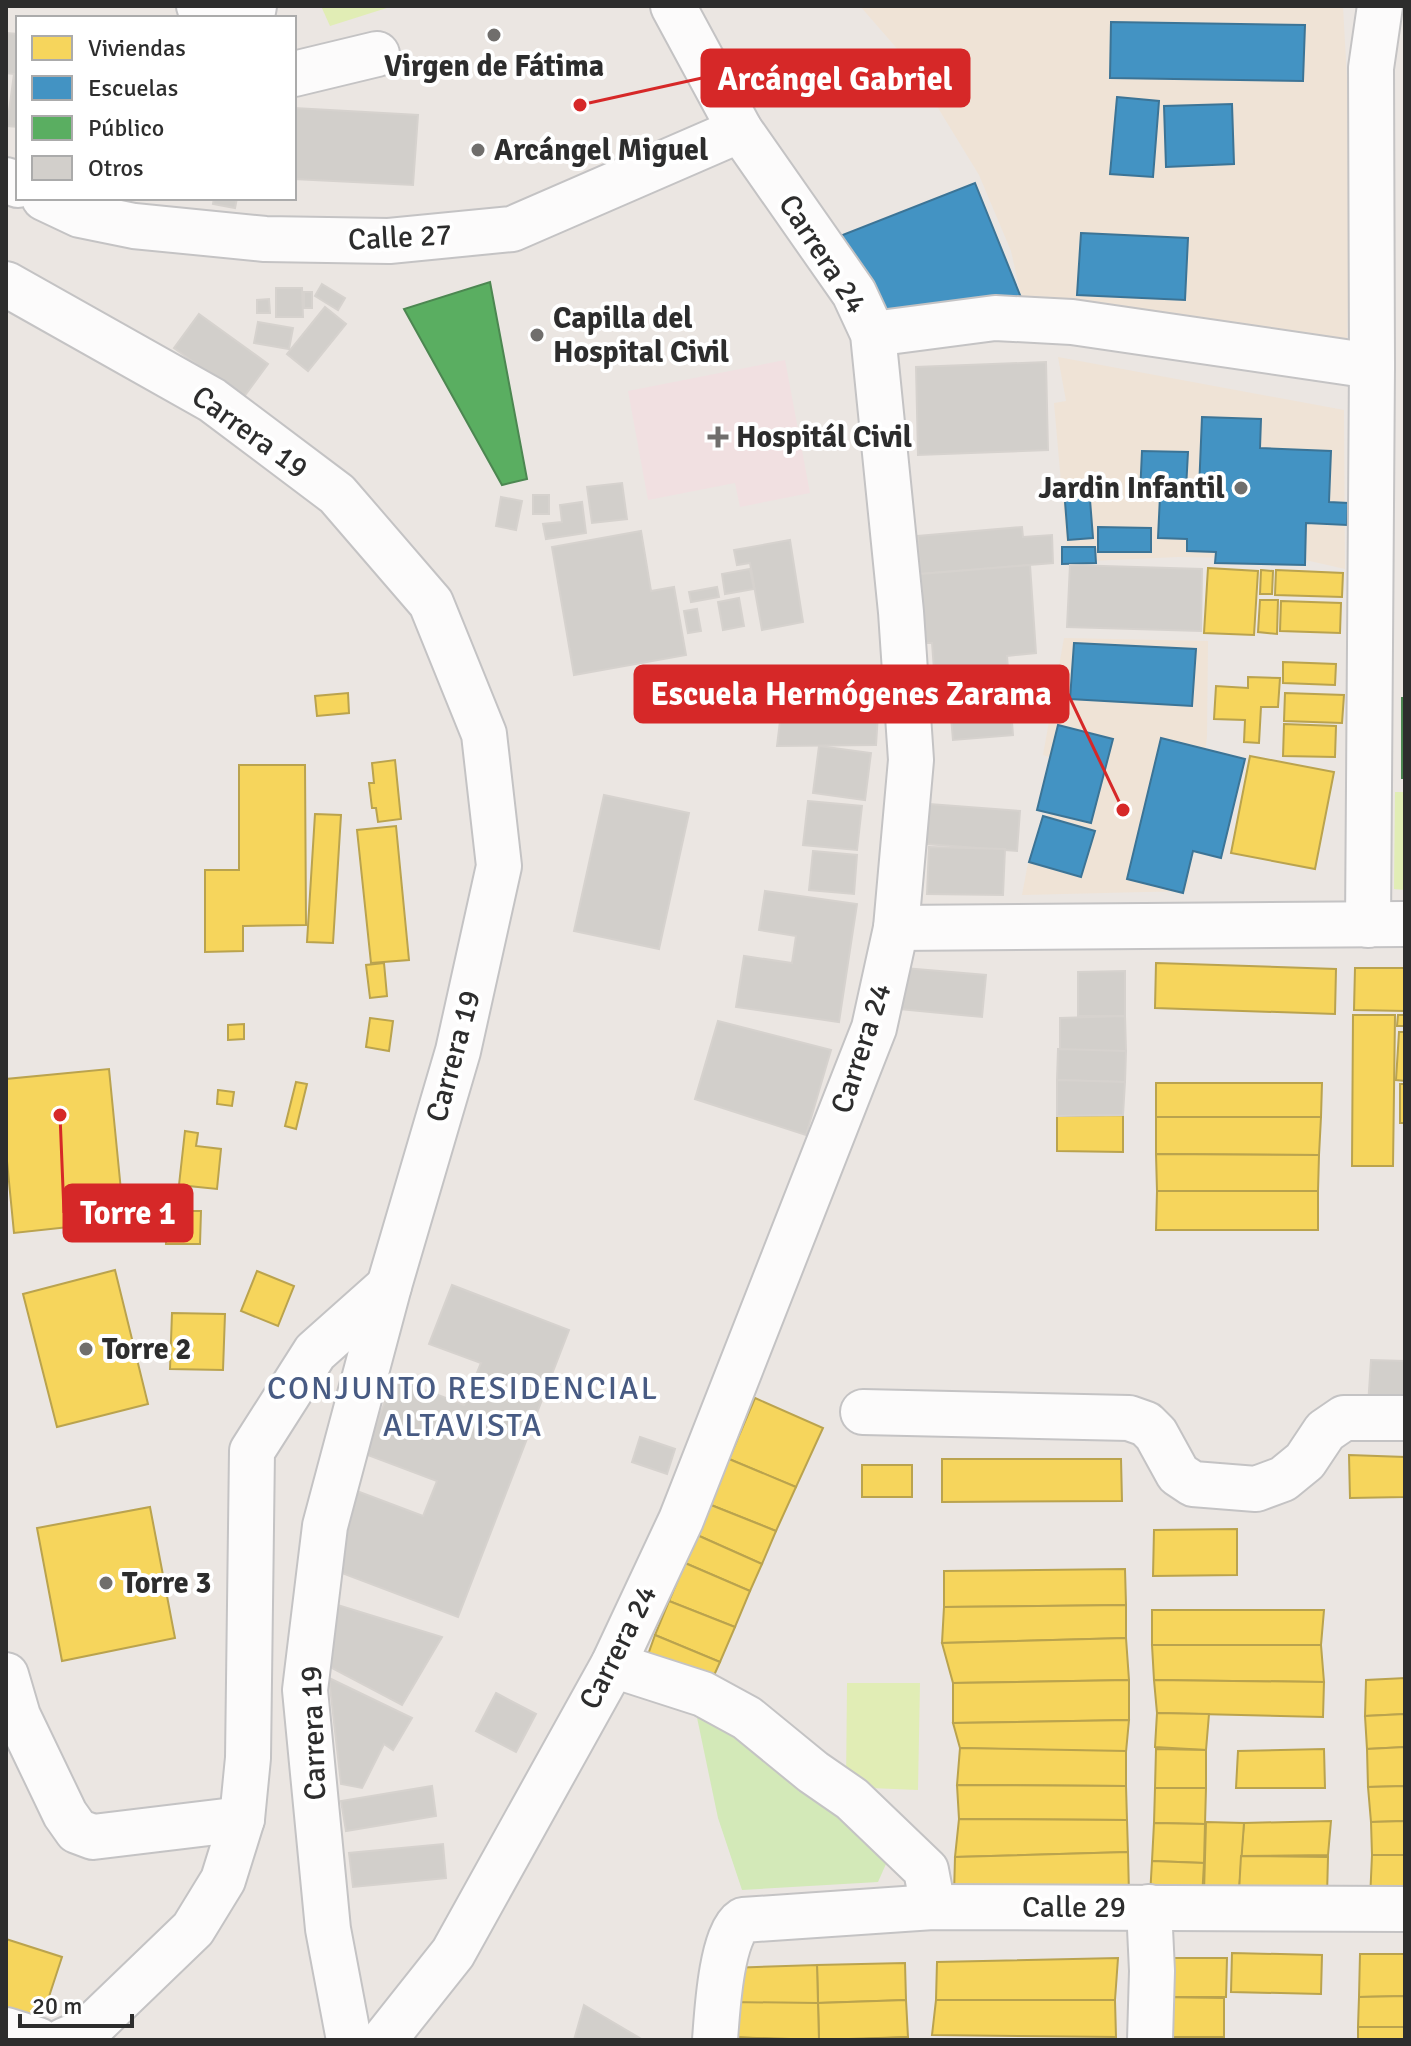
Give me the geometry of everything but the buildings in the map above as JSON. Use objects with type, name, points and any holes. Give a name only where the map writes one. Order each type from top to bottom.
[{"type":"street","points":[[199,6],[253,11]]},
{"type":"street","name":"Carrera 24","points":[[384,2040],[453,1953],[613,1665],[681,1520],[874,1028],[896,928],[911,760],[901,612],[873,334],[854,293],[740,130],[673,6]]},
{"type":"street","points":[[896,928],[1386,925],[1388,415],[1372,366],[1371,68],[1380,6]]},
{"type":"street","points":[[296,74],[377,54]]},
{"type":"street","name":"Calle 27","points":[[69,204],[134,226],[265,239],[389,241],[512,229],[740,130]]},
{"type":"street","name":"Carrera 19","points":[[6,284],[212,400],[337,494],[431,603],[484,734],[499,866],[458,1051],[389,1286],[325,1526],[305,1690],[328,1929],[349,2040]]},
{"type":"street","points":[[873,334],[995,318],[1072,322],[1372,366]]},
{"type":"street","points":[[65,2040],[87,2031],[193,1929],[223,1880],[242,1819],[248,1758],[252,1451],[315,1352],[389,1286]]},
{"type":"street","points":[[863,1412],[1129,1418],[1146,1424],[1156,1434],[1178,1474],[1193,1484],[1256,1489],[1283,1479],[1305,1461],[1325,1431],[1344,1418],[1405,1418]]},
{"type":"street","points":[[613,1665],[703,1694],[747,1718],[813,1772],[852,1799],[926,1870],[933,1907]]},
{"type":"street","points":[[6,1675],[18,1716],[65,1814],[77,1831],[93,1837],[242,1819]]},
{"type":"street","name":"Calle 29","points":[[715,2040],[718,1987],[734,1928],[743,1920],[933,1907],[1405,1909]]},
{"type":"street","points":[[1149,1907],[1152,1971],[1150,2040]]},
{"type":"street","points":[[6,2030],[38,2040]]},
{"type":"shaded area","points":[[860,6],[1343,6],[1351,152],[1347,353],[1022,300],[1011,251],[979,175],[913,67]]},
{"type":"shaded area","points":[[1058,357],[1344,410],[1345,569],[1301,559],[1178,557],[1068,562],[1054,403],[1066,401]]},
{"type":"shaded area","name":"Hospitál Civil","points":[[785,360],[810,493],[740,507],[735,483],[648,500],[628,391]]},
{"type":"shaded area","points":[[1064,638],[1208,641],[1207,737],[1187,891],[1022,895],[1028,863],[1039,860],[1058,760],[1043,755]]},
{"type":"green space","points":[[321,6],[393,6],[330,26]]},
{"type":"green space","points":[[1395,792],[1405,792],[1405,890],[1394,889]]},
{"type":"green space","points":[[847,1683],[920,1683],[918,1790],[846,1787]]},
{"type":"green space","points":[[695,1708],[723,1720],[890,1855],[878,1882],[742,1890],[718,1818]]},
{"type":"place","name":"Virgen de Fátima","points":[[494,35]]},
{"type":"place","name":"Arcángel Gabriel","points":[[580,105]]},
{"type":"place","name":"Arcángel Miguel","points":[[478,150]]},
{"type":"place","name":"Capilla del Hospital Civil","points":[[537,335]]},
{"type":"place","name":"Hospitál Civil","points":[[718,437]]},
{"type":"place","name":"Jardin Infantil","points":[[1241,488]]},
{"type":"place","name":"Escuela Hermógenes Zarama","points":[[1123,810]]},
{"type":"place","name":"Torre 1","points":[[60,1115]]},
{"type":"place","name":"Torre 2","points":[[86,1349]]},
{"type":"place","name":"Torre 3","points":[[106,1583]]},
{"type":"district","name":"CONJUNTO RESIDENCIAL ALTAVISTA","points":[[463,1406]]}]
